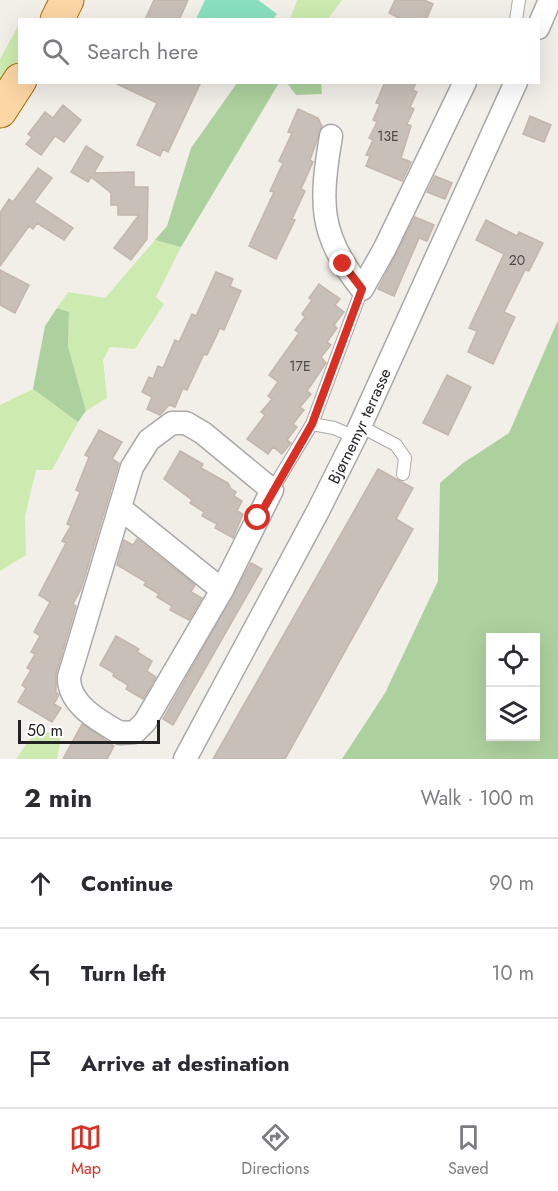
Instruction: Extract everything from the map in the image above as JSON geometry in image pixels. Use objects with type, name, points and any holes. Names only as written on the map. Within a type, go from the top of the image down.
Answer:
[{"type":"main road","points":[[58,18],[67,0]]},
{"type":"main road","points":[[0,111],[18,83]]},
{"type":"street","points":[[540,24],[550,0]]},
{"type":"street","points":[[331,136],[323,184],[323,213],[343,264],[362,289],[385,248],[464,84]]},
{"type":"street","name":"Bjørnemyr terrasse","points":[[184,759],[318,512],[515,84]]},
{"type":"street","points":[[179,422],[186,423],[203,433],[272,490],[222,590],[145,722],[135,732],[120,733],[82,706],[71,694],[69,677],[120,508],[132,467],[143,447],[164,426],[179,422]]},
{"type":"street","points":[[120,508],[222,590]]},
{"type":"lane","points":[[516,18],[519,0]]},
{"type":"lane","points":[[272,490],[312,424],[362,289]]},
{"type":"lane","points":[[312,424],[357,431],[396,445],[405,458],[403,474]]},
{"type":"green space","points":[[205,0],[258,0],[277,14],[274,18],[196,18]]},
{"type":"green space","points":[[297,0],[342,0],[329,18],[290,18]]},
{"type":"green space","points":[[18,26],[18,84],[34,84],[0,129],[0,59]]},
{"type":"green space","points":[[236,84],[278,84],[181,247],[155,240],[167,226],[191,148]]},
{"type":"green space","points":[[288,84],[321,84],[322,94],[296,95]]},
{"type":"green space","points":[[155,240],[181,247],[156,297],[164,304],[135,349],[110,347],[103,360],[107,398],[86,411],[68,346],[69,312],[57,308],[68,292],[105,298]]},
{"type":"green space","points":[[57,308],[69,312],[68,346],[86,411],[78,422],[33,389],[45,326]]},
{"type":"green space","points":[[558,320],[558,759],[342,759],[385,693],[438,581],[440,483],[463,463],[509,433]]},
{"type":"green space","points":[[33,389],[78,422],[52,470],[36,470],[25,516],[26,555],[0,571],[0,405]]},
{"type":"green space","points":[[37,729],[61,736],[57,759],[16,759]]},
{"type":"building","points":[[154,0],[188,0],[180,18],[146,18]]},
{"type":"building","points":[[395,0],[424,0],[433,4],[427,18],[399,18],[389,13]]},
{"type":"building","points":[[117,84],[200,84],[168,152],[163,149],[160,156],[137,145],[157,103]]},
{"type":"building","points":[[384,84],[415,84],[413,90],[417,92],[410,107],[414,109],[407,124],[411,126],[401,158],[411,162],[402,181],[366,166],[370,156],[366,155],[373,140],[369,138],[377,122],[373,120],[380,104],[376,103]]},
{"type":"building","points":[[63,105],[81,120],[64,142],[55,136],[41,155],[26,144],[32,137],[28,134],[45,112],[53,118]]},
{"type":"building","points":[[298,109],[318,118],[322,126],[310,160],[313,162],[301,189],[305,191],[292,219],[295,220],[276,259],[249,246],[274,192],[270,191],[283,163],[279,161],[292,133],[288,132]]},
{"type":"building","points":[[530,116],[551,125],[544,142],[523,134]]},
{"type":"building","points":[[86,146],[103,157],[94,173],[134,172],[134,187],[148,187],[147,239],[131,260],[114,248],[139,215],[118,215],[118,205],[111,205],[111,193],[91,177],[88,182],[71,172]]},
{"type":"building","points":[[38,168],[52,178],[34,202],[73,228],[64,240],[37,223],[33,229],[29,226],[0,266],[0,213],[9,199],[13,202]]},
{"type":"building","points":[[435,176],[452,183],[445,199],[427,192]]},
{"type":"building","points":[[415,217],[434,225],[427,241],[419,238],[394,296],[378,289]]},
{"type":"building","points":[[486,220],[517,236],[519,232],[543,243],[529,271],[525,270],[504,312],[515,317],[493,364],[468,352],[477,331],[469,328],[504,254],[476,240]]},
{"type":"building","points":[[0,270],[29,285],[15,313],[0,305]]},
{"type":"building","points":[[216,272],[233,279],[230,286],[241,291],[224,330],[220,328],[207,355],[204,354],[187,390],[183,388],[175,407],[169,405],[160,415],[147,409],[152,397],[142,392],[149,377],[153,379],[158,366],[163,368],[175,340],[179,342],[192,314],[196,316]]},
{"type":"building","points":[[319,284],[340,299],[335,305],[344,312],[334,325],[337,328],[327,342],[331,345],[321,357],[326,363],[307,391],[311,394],[300,407],[304,410],[293,424],[297,427],[287,440],[291,443],[282,454],[273,447],[268,454],[247,439],[265,415],[261,412],[272,399],[268,396],[278,382],[269,375],[299,333],[295,330],[305,317],[302,314]]},
{"type":"building","points":[[447,375],[471,387],[448,435],[423,423]]},
{"type":"building","points":[[99,430],[122,442],[112,459],[119,463],[81,589],[73,604],[76,606],[56,674],[56,692],[59,695],[54,704],[61,708],[52,722],[18,702],[26,688],[22,685],[31,670],[27,668],[35,654],[31,652],[40,636],[34,632],[50,602],[39,595],[66,543],[62,541],[71,526],[67,524],[80,492],[76,490],[89,457],[85,455]]},
{"type":"building","points":[[180,451],[203,464],[201,468],[228,483],[236,492],[234,496],[242,501],[237,511],[243,514],[233,538],[215,528],[217,524],[202,516],[204,512],[190,503],[192,500],[164,479]]},
{"type":"building","points":[[378,469],[413,488],[396,519],[413,529],[285,759],[213,759]]},
{"type":"building","points":[[137,539],[195,585],[191,592],[202,598],[189,620],[170,610],[172,606],[157,597],[159,594],[144,585],[146,582],[117,565],[124,540],[133,545]]},
{"type":"building","points":[[251,563],[262,569],[173,725],[163,719]]},
{"type":"building","points":[[116,636],[139,649],[137,652],[152,661],[147,671],[156,677],[143,699],[126,689],[128,685],[100,665]]},
{"type":"building","points":[[82,724],[114,746],[107,759],[63,759]]},
{"type":"route","points":[[258,518],[272,490],[312,424],[362,289],[343,264]]}]
